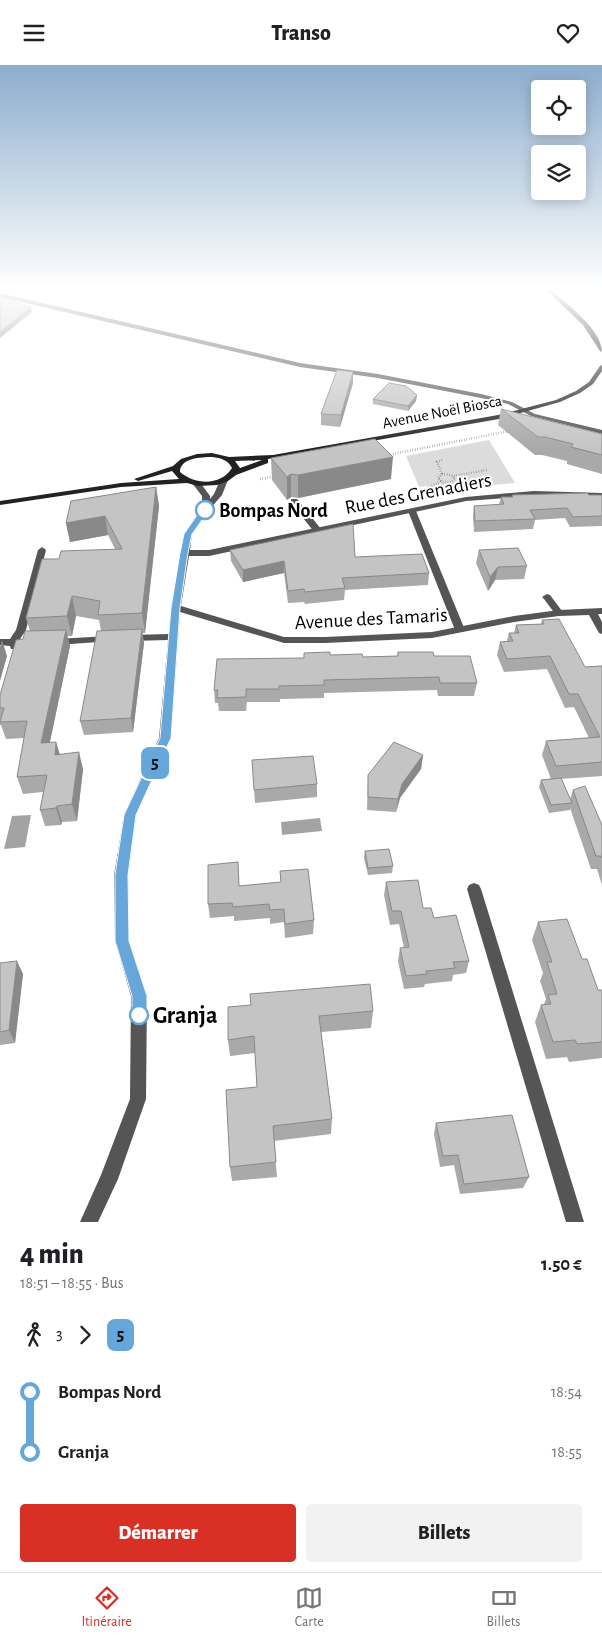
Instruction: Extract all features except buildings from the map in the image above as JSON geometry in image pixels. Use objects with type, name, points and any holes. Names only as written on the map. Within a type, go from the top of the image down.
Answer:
[{"type":"main road","name":"Avenue Noël Biosca","points":[[273,457],[499,417],[558,401],[578,393],[591,383],[602,369]]},
{"type":"main road","points":[[187,481],[176,473],[176,468],[179,463],[193,457],[212,455],[229,459],[273,457]]},
{"type":"main road","points":[[0,503],[121,485],[187,481],[196,483],[224,480],[234,473],[273,457]]},
{"type":"main road","points":[[229,459],[235,465],[234,473]]},
{"type":"main road","points":[[121,485],[176,468]]},
{"type":"main road","points":[[0,509],[30,500]]},
{"type":"street","points":[[201,342],[300,365],[378,375],[481,396],[510,403],[533,415],[602,432]]},
{"type":"street","points":[[89,1222],[109,1179],[138,1099],[139,996],[122,941],[121,875],[130,815],[165,738],[176,608],[188,534],[206,508],[218,495],[224,480]]},
{"type":"street","points":[[196,483],[206,496],[206,508]]},
{"type":"street","name":"Rue des Grenadiers","points":[[184,553],[209,553],[499,495],[534,492],[602,495]]},
{"type":"street","points":[[294,501],[318,531]]},
{"type":"street","points":[[412,511],[460,630]]},
{"type":"street","points":[[13,661],[15,652],[14,641],[21,630],[42,550]]},
{"type":"street","points":[[547,597],[559,613]]},
{"type":"street","name":"Avenue des Tamaris","points":[[176,608],[284,640],[432,635],[514,619],[559,613],[597,611]]},
{"type":"street","points":[[597,611],[602,631]]},
{"type":"street","points":[[0,642],[173,637]]},
{"type":"street","points":[[474,889],[575,1222]]},
{"type":"path","points":[[381,456],[517,430]]},
{"type":"path","points":[[442,460],[438,462],[442,474]]},
{"type":"path","points":[[442,474],[454,477],[487,470]]},
{"type":"path","points":[[441,481],[438,477],[442,474]]},
{"type":"path","points":[[259,479],[278,476]]},
{"type":"path","points":[[424,509],[418,493],[441,481],[451,482],[455,479],[454,477]]},
{"type":"shaded area","points":[[489,440],[515,483],[478,486],[432,495],[427,486],[419,487],[406,456]]},
{"type":"shaded area","points":[[31,815],[25,847],[4,849],[12,816]]},
{"type":"shaded area","points":[[320,818],[322,831],[282,835],[281,822]]},
{"type":"bus line","name":"5","points":[[139,1015],[139,996],[122,941],[121,875],[130,815],[159,756],[165,738],[176,608],[184,553],[188,534],[205,510]]},
{"type":"place","name":"Bompas Nord","points":[[205,510]]},
{"type":"place","name":"Granja","points":[[139,1015]]}]
